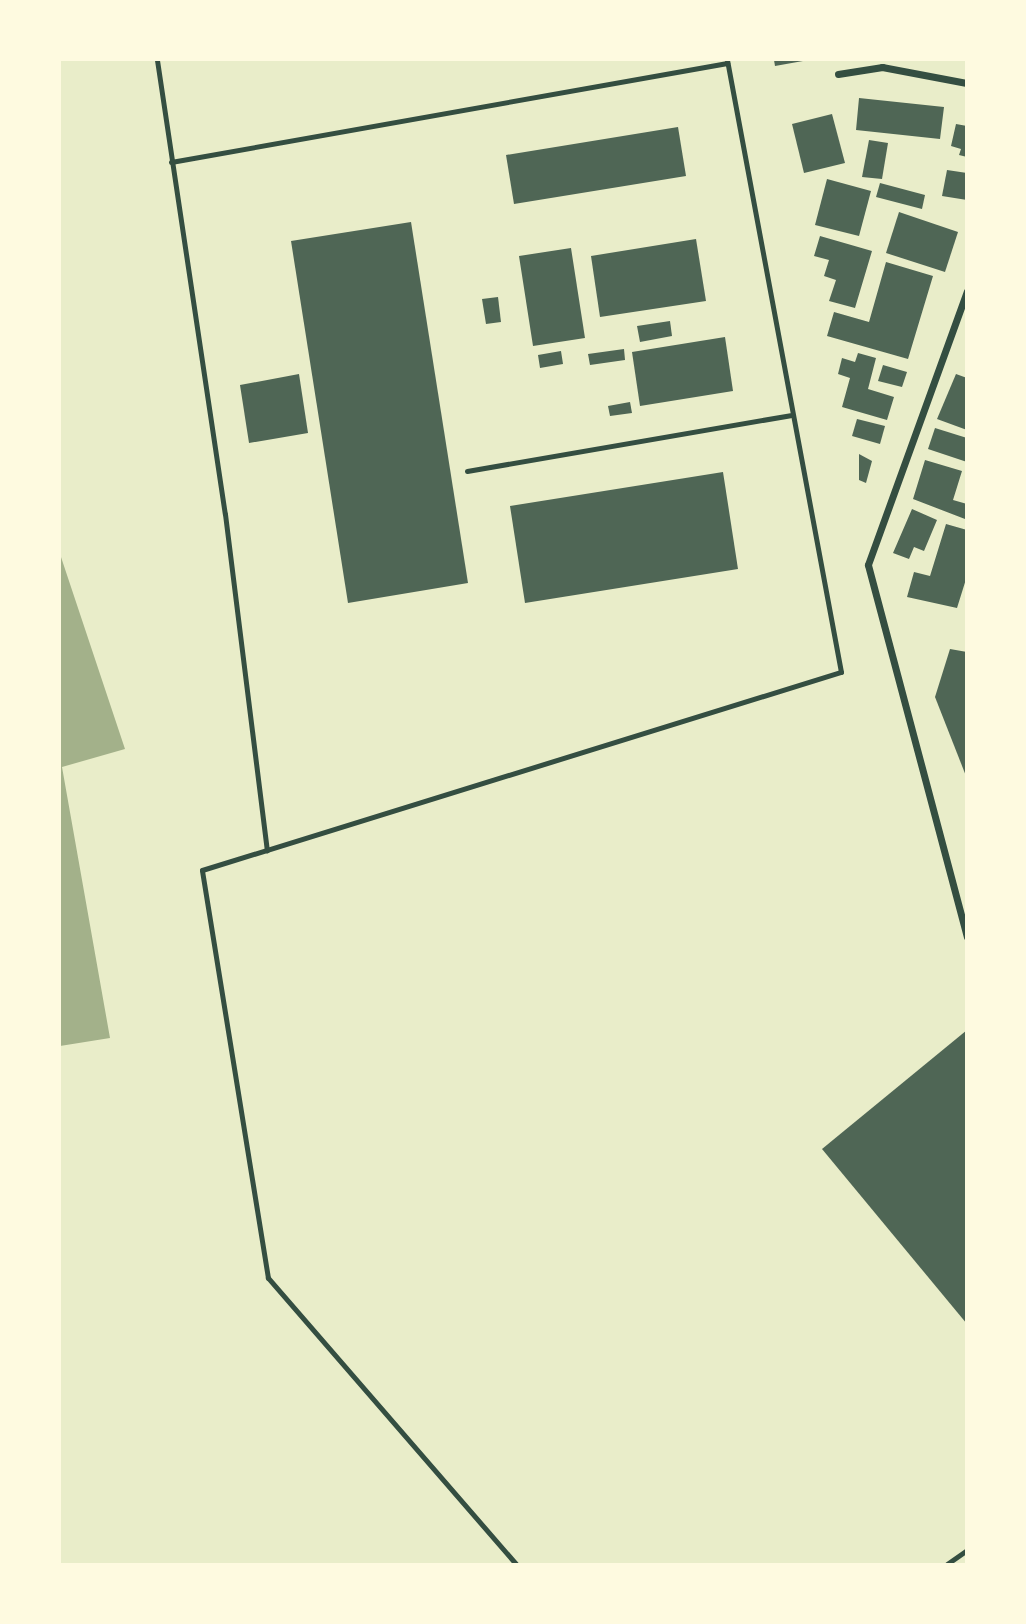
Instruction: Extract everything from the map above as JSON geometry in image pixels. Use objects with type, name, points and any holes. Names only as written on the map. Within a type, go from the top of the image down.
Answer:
[{"type":"street","points":[[838,74],[882,67],[967,83]]},
{"type":"street","points":[[967,292],[868,565],[967,937]]},
{"type":"lane","points":[[157,60],[225,514],[267,850]]},
{"type":"lane","points":[[171,162],[727,61],[790,415],[841,672],[202,870],[268,1278],[516,1564]]},
{"type":"lane","points":[[467,471],[790,415]]},
{"type":"lane","points":[[947,1564],[967,1550]]},
{"type":"shaded area","points":[[60,554],[125,749],[62,767],[110,1038],[60,1046]]},
{"type":"building","points":[[774,60],[803,60],[803,61],[775,66]]},
{"type":"building","points":[[859,98],[944,107],[940,139],[856,130]]},
{"type":"building","points":[[832,114],[845,163],[804,173],[792,124]]},
{"type":"building","points":[[956,124],[967,126],[967,157],[959,155],[961,149],[951,146]]},
{"type":"building","points":[[678,127],[686,176],[514,204],[506,155]]},
{"type":"building","points":[[869,140],[888,143],[882,179],[862,177]]},
{"type":"building","points":[[947,170],[967,173],[967,200],[942,196]]},
{"type":"building","points":[[827,179],[871,191],[859,236],[815,225]]},
{"type":"building","points":[[880,183],[925,195],[922,209],[876,197]]},
{"type":"building","points":[[899,212],[958,232],[945,272],[886,253]]},
{"type":"building","points":[[411,222],[468,583],[348,603],[291,241]]},
{"type":"building","points":[[820,236],[872,251],[855,308],[829,301],[836,280],[824,276],[829,260],[814,256]]},
{"type":"building","points":[[696,239],[706,301],[600,317],[591,256]]},
{"type":"building","points":[[571,248],[585,338],[533,346],[519,256]]},
{"type":"building","points":[[886,262],[933,276],[908,359],[827,336],[834,312],[869,322]]},
{"type":"building","points":[[498,297],[501,322],[486,324],[482,299]]},
{"type":"building","points":[[670,321],[672,336],[640,342],[637,326]]},
{"type":"building","points":[[725,337],[733,391],[640,406],[632,352]]},
{"type":"building","points":[[624,349],[625,360],[590,365],[588,354]]},
{"type":"building","points":[[561,351],[563,364],[540,368],[538,355]]},
{"type":"building","points":[[858,353],[876,358],[868,389],[894,397],[887,420],[842,407],[850,378],[838,374],[842,358],[855,362]]},
{"type":"building","points":[[883,365],[907,372],[902,387],[878,381]]},
{"type":"building","points":[[299,374],[308,433],[249,443],[240,385]]},
{"type":"building","points":[[956,374],[967,378],[967,430],[937,419]]},
{"type":"building","points":[[630,402],[632,413],[610,416],[608,406]]},
{"type":"building","points":[[857,419],[885,426],[880,444],[852,436]]},
{"type":"building","points":[[935,428],[967,438],[967,462],[928,449]]},
{"type":"building","points":[[859,454],[872,461],[866,483],[859,480]]},
{"type":"building","points":[[925,460],[962,471],[953,500],[967,504],[965,519],[913,499]]},
{"type":"building","points":[[723,472],[738,569],[525,603],[510,506]]},
{"type":"building","points":[[912,509],[937,520],[924,551],[914,547],[909,559],[893,553]]},
{"type":"building","points":[[946,524],[967,530],[967,576],[957,608],[907,597],[914,572],[930,576]]},
{"type":"building","points":[[950,649],[967,652],[966,776],[935,697]]},
{"type":"building","points":[[967,1030],[967,1324],[822,1149]]}]
